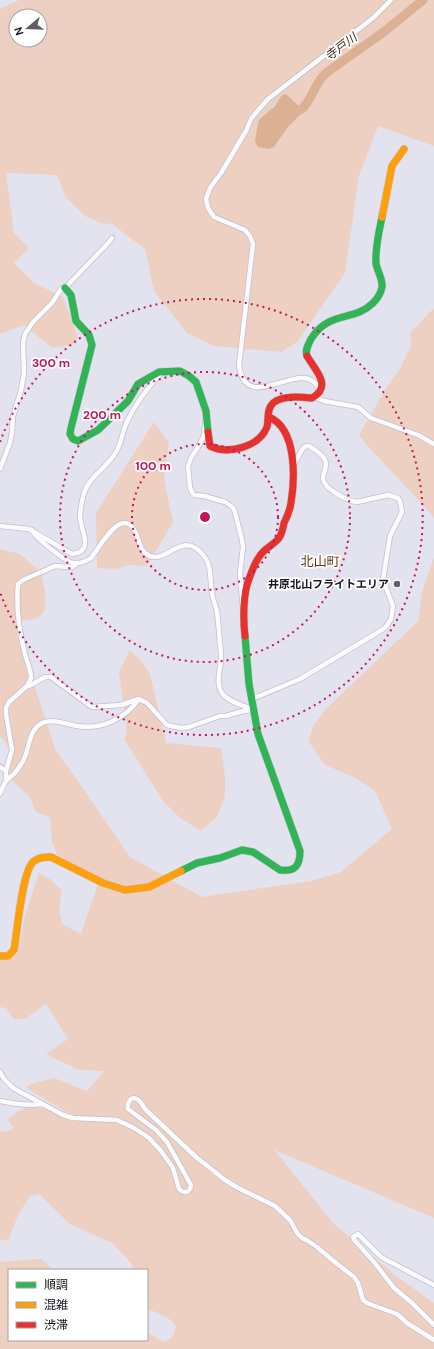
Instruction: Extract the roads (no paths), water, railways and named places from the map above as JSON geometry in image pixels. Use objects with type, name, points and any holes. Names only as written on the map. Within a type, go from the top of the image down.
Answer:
[{"type":"street","points":[[319,390],[312,381],[304,378],[298,378],[261,388],[249,385],[242,377],[239,365],[253,244],[250,236],[245,230],[214,217],[208,208],[206,199],[210,188],[221,173],[246,131],[251,119],[268,99],[373,18],[391,0]]},
{"type":"street","points":[[315,397],[319,393],[323,383],[322,379],[307,357],[306,349],[313,336],[319,328],[338,318],[351,316],[364,311],[378,297],[383,284],[376,262],[380,225],[392,167],[404,149]]},
{"type":"street","points":[[0,469],[10,443],[12,416],[21,391],[24,373],[23,343],[25,334],[40,313],[52,303],[61,289],[65,288],[110,242],[112,238]]},
{"type":"street","points":[[65,288],[71,295],[76,321],[89,336],[92,345],[71,428],[70,434],[73,439],[78,441],[98,430],[128,401],[138,384],[159,372],[180,371],[196,382],[208,419],[210,446],[218,450],[230,450],[258,440],[265,431],[269,417],[269,408],[274,402],[278,400],[315,397],[324,401],[358,407],[371,418],[418,435],[434,444]]},
{"type":"street","points":[[0,526],[32,530],[68,553],[75,554],[82,550],[86,542],[80,518],[85,491],[93,478],[113,456],[120,445],[125,426],[134,410],[150,386],[162,372]]},
{"type":"street","points":[[0,956],[8,956],[12,954],[14,950],[25,879],[28,869],[34,861],[43,857],[51,857],[103,883],[125,890],[148,887],[197,864],[242,850],[253,852],[280,870],[290,870],[298,864],[300,851],[258,734],[249,684],[244,628],[246,588],[257,560],[281,533],[291,504],[293,466],[291,450],[281,425],[276,420],[269,417]]},
{"type":"street","points":[[208,419],[205,420],[204,436],[188,466],[190,488],[194,495],[204,496],[225,502],[234,509],[243,547],[240,589],[243,609],[245,611]]},
{"type":"street","points":[[252,699],[300,679],[363,642],[389,624],[392,613],[392,600],[383,580],[390,536],[402,512],[398,498],[388,495],[357,502],[352,501],[332,490],[326,486],[323,479],[326,463],[325,459],[309,446],[302,449],[293,466]]},
{"type":"street","points":[[32,530],[34,535],[60,556],[71,562],[77,563],[82,563],[91,558],[112,530],[122,523],[127,523],[133,528],[142,550],[150,556],[160,557],[181,545],[187,544],[197,549],[205,557],[209,565],[212,597],[217,612],[221,657],[219,687],[226,697],[253,710]]},
{"type":"street","points":[[0,794],[6,780],[6,771],[12,750],[6,708],[9,702],[27,686],[32,678],[24,654],[18,623],[16,599],[18,584],[23,580],[55,566],[69,568],[73,567],[77,563]]},
{"type":"street","points":[[27,686],[45,677],[51,677],[92,707],[121,705],[138,699],[147,703],[167,725],[176,727],[189,727],[220,716],[233,714],[243,710],[253,710]]},
{"type":"street","points":[[6,780],[13,775],[20,766],[33,731],[38,726],[50,721],[88,726],[110,722],[129,711],[138,699]]},
{"type":"street","points":[[0,767],[6,771]]},
{"type":"street","points":[[0,1072],[4,1079],[13,1088],[63,1115],[73,1118],[117,1120],[134,1128],[149,1138],[161,1151],[173,1168],[179,1189],[183,1192],[187,1192],[190,1189],[190,1185],[167,1142],[156,1130],[128,1109],[127,1104],[129,1101],[132,1099],[140,1101],[146,1110],[196,1158],[238,1188],[275,1206],[290,1220],[297,1233],[302,1238],[317,1247],[354,1277],[358,1283],[363,1300],[371,1305],[397,1314],[407,1323],[434,1340]]},
{"type":"street","points":[[0,1101],[15,1104],[43,1104]]},
{"type":"street","points":[[434,1285],[381,1257],[358,1234],[353,1236],[355,1241],[374,1262],[394,1288],[412,1303],[434,1325]]},
{"type":"waterway","name":"寺戸川","points":[[292,114],[303,108],[319,81],[326,73],[385,31],[423,0]]},
{"type":"place","name":"井原北山フライトエリア","points":[[397,584]]},
{"type":"district","name":"北山町","points":[[320,561]]}]
